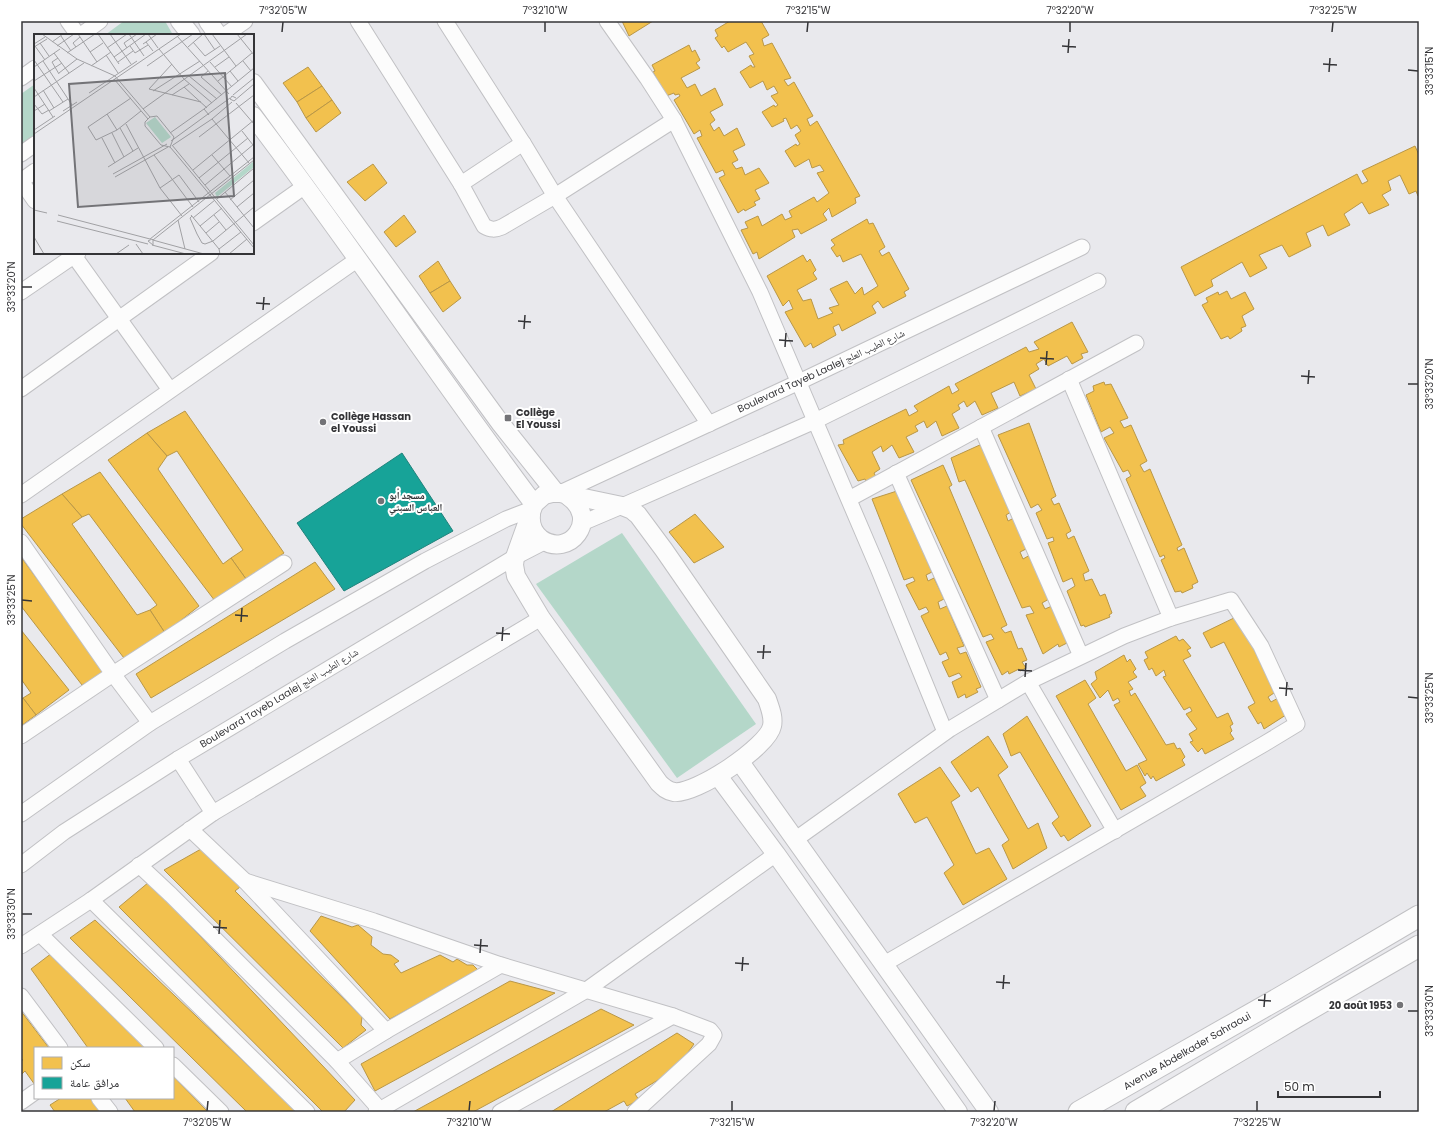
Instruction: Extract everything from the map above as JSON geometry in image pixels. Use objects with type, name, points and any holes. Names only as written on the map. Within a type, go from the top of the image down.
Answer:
[{"type":"main road","name":"Avenue Abdelkader Sahraoui","points":[[1079,1112],[1283,996],[1419,916]]},
{"type":"main road","points":[[1136,1112],[1419,946]]},
{"type":"street","points":[[68,21],[78,34]]},
{"type":"street","points":[[80,34],[100,21]]},
{"type":"street","points":[[188,31],[208,21],[217,34]]},
{"type":"street","points":[[226,34],[245,21]]},
{"type":"street","points":[[358,21],[461,184],[484,226],[489,229],[495,230],[502,227],[555,196],[674,120]]},
{"type":"street","points":[[445,21],[555,196],[709,424]]},
{"type":"street","points":[[607,21],[674,120],[760,292],[878,568],[945,732]]},
{"type":"street","points":[[21,78],[34,69]]},
{"type":"street","points":[[254,84],[501,424],[561,494],[575,500],[582,515],[582,523],[575,537],[568,542],[560,544],[544,542],[538,537],[530,522],[532,509],[482,434],[305,186],[254,121]]},
{"type":"street","points":[[461,184],[523,143]]},
{"type":"street","points":[[21,154],[34,145]]},
{"type":"street","points":[[34,172],[21,181],[34,200]]},
{"type":"street","points":[[254,222],[305,186]]},
{"type":"street","name":"Boulevard Tayeb Laalej شارع الطيب العلج","points":[[561,494],[1082,247]]},
{"type":"street","points":[[21,292],[75,254],[118,319],[170,390]]},
{"type":"street","points":[[21,389],[210,254]]},
{"type":"street","points":[[21,495],[358,259]]},
{"type":"street","points":[[582,523],[815,421],[1098,281]]},
{"type":"street","points":[[848,499],[1136,343]]},
{"type":"street","points":[[1069,379],[1172,618]]},
{"type":"street","points":[[980,427],[1081,656]]},
{"type":"street","points":[[896,473],[998,700]]},
{"type":"street","points":[[561,494],[622,506],[632,510],[638,515],[660,544],[767,699],[772,714],[772,726],[769,734],[740,762],[718,776],[685,791],[674,792],[665,789],[659,783],[541,618],[516,576],[514,565],[515,557],[532,509],[544,496],[561,494]]},
{"type":"street","points":[[21,814],[150,723],[285,641],[425,561],[506,519],[532,509]]},
{"type":"street","points":[[21,542],[113,674],[150,723]]},
{"type":"street","name":"Boulevard Tayeb Laalej شارع الطيب العلج","points":[[21,865],[64,832],[178,759],[515,557],[544,542]]},
{"type":"street","points":[[21,736],[113,674],[284,563]]},
{"type":"street","points":[[796,839],[945,732],[1028,682],[1124,636],[1172,618],[1231,600],[1261,646],[1297,724],[884,964]]},
{"type":"street","points":[[21,946],[91,900],[213,813],[541,618]]},
{"type":"street","points":[[1028,682],[1115,831]]},
{"type":"street","points":[[178,759],[213,813]]},
{"type":"street","points":[[740,762],[989,1112]]},
{"type":"street","points":[[718,776],[776,854],[958,1112]]},
{"type":"street","points":[[190,829],[245,881],[386,1031]]},
{"type":"street","points":[[139,865],[337,1061],[380,1111],[585,991],[776,854]]},
{"type":"street","points":[[245,881],[374,921],[501,965],[672,1016],[710,1030],[714,1035],[708,1044],[635,1112]]},
{"type":"street","points":[[91,900],[306,1112]]},
{"type":"street","points":[[40,934],[155,1047]]},
{"type":"street","points":[[337,1061],[501,965]]},
{"type":"street","points":[[21,996],[59,1047]]},
{"type":"street","points":[[500,1112],[525,1106],[672,1016]]},
{"type":"street","points":[[174,1066],[220,1112]]},
{"type":"street","points":[[23,1104],[34,1093]]},
{"type":"street","points":[[100,1099],[110,1112]]},
{"type":"green space","points":[[124,21],[165,21],[172,34],[106,34]]},
{"type":"green space","points":[[34,85],[34,136],[21,145],[21,94]]},
{"type":"green space","points":[[622,533],[756,724],[677,778],[536,584]]},
{"type":"building: سكن","points":[[622,21],[653,21],[629,36]]},
{"type":"building: سكن","points":[[730,21],[761,21],[769,35],[762,39],[764,46],[772,43],[791,78],[784,80],[788,86],[794,82],[813,116],[807,119],[810,126],[817,121],[860,196],[855,198],[856,203],[832,217],[829,208],[823,214],[827,220],[801,234],[798,229],[792,230],[795,237],[759,259],[757,252],[753,254],[741,230],[748,228],[745,222],[758,216],[762,226],[782,214],[785,220],[792,217],[789,211],[814,197],[817,202],[829,193],[817,173],[824,171],[820,165],[812,168],[809,159],[795,167],[785,151],[796,144],[797,146],[800,144],[795,135],[801,131],[797,125],[791,129],[786,118],[783,119],[784,121],[772,127],[762,112],[774,105],[775,107],[778,105],[771,96],[778,93],[774,86],[767,90],[763,81],[750,88],[740,72],[751,65],[752,67],[755,67],[749,56],[754,54],[746,42],[728,52],[724,46],[722,48],[715,38],[718,36],[715,30]]},
{"type":"building: سكن","points":[[689,45],[692,52],[695,50],[700,60],[696,63],[700,68],[681,78],[687,88],[695,84],[701,96],[715,88],[723,105],[710,112],[715,120],[710,124],[714,131],[719,127],[724,136],[737,128],[745,145],[733,151],[738,160],[732,163],[736,169],[742,167],[745,175],[759,168],[769,183],[755,190],[760,199],[754,202],[756,205],[745,211],[744,209],[738,213],[719,178],[725,175],[723,170],[716,173],[697,138],[702,136],[700,130],[694,134],[674,100],[680,96],[679,94],[675,95],[674,93],[666,96],[653,72],[655,71],[652,65]]},
{"type":"building: سكن","points":[[308,67],[322,86],[297,102],[283,83]]},
{"type":"building: سكن","points":[[322,86],[332,100],[306,118],[297,102]]},
{"type":"building: سكن","points":[[332,100],[341,113],[316,132],[306,118]]},
{"type":"building: سكن","points":[[1415,146],[1419,155],[1418,196],[1416,191],[1409,194],[1400,175],[1388,181],[1391,190],[1382,195],[1389,205],[1369,214],[1362,202],[1344,214],[1350,225],[1328,236],[1323,225],[1306,233],[1311,246],[1289,257],[1282,245],[1259,255],[1267,268],[1250,277],[1242,262],[1211,280],[1213,286],[1195,296],[1181,267],[1357,174],[1362,184],[1368,181],[1362,171]]},
{"type":"building: سكن","points":[[373,164],[387,183],[365,201],[347,182]]},
{"type":"building: سكن","points":[[404,215],[416,232],[396,247],[384,232]]},
{"type":"building: سكن","points":[[867,219],[869,224],[873,223],[885,247],[879,251],[882,256],[889,252],[909,289],[904,292],[906,296],[883,308],[878,301],[872,306],[876,313],[842,331],[839,324],[833,327],[836,335],[813,348],[811,343],[805,347],[785,312],[793,309],[789,300],[783,306],[767,276],[803,255],[807,262],[810,259],[816,270],[813,273],[817,279],[797,290],[803,301],[811,299],[818,319],[833,313],[829,308],[839,305],[830,289],[847,281],[855,294],[862,287],[864,295],[878,286],[861,254],[843,262],[840,255],[837,257],[831,248],[835,245],[831,240]]},
{"type":"building: سكن","points":[[438,261],[450,281],[430,293],[419,276]]},
{"type":"building: سكن","points":[[450,281],[461,298],[443,312],[430,293]]},
{"type":"building: سكن","points":[[1227,291],[1231,299],[1245,292],[1254,309],[1242,316],[1246,326],[1241,328],[1242,331],[1230,339],[1228,336],[1221,339],[1202,305],[1208,302],[1206,298],[1218,292],[1219,295]]},
{"type":"building: سكن","points":[[1072,322],[1088,352],[1081,354],[1083,358],[1072,364],[1067,356],[1048,366],[1044,359],[1036,364],[1039,369],[1029,375],[1036,389],[1020,396],[1014,382],[991,393],[998,408],[982,415],[975,401],[967,407],[964,401],[958,405],[960,409],[952,414],[959,428],[942,436],[936,421],[927,428],[924,421],[915,426],[918,431],[906,437],[914,452],[899,458],[892,445],[883,452],[881,446],[872,452],[880,469],[874,473],[876,477],[866,481],[865,479],[858,481],[838,445],[844,444],[843,440],[906,409],[909,416],[918,411],[914,406],[949,386],[952,394],[959,390],[955,384],[1026,347],[1029,352],[1039,349],[1034,342]]},
{"type":"building: سكن","points":[[1104,382],[1105,385],[1111,384],[1128,418],[1120,421],[1124,428],[1131,425],[1147,461],[1140,465],[1144,472],[1150,469],[1182,545],[1177,548],[1178,551],[1184,548],[1198,582],[1192,585],[1193,588],[1182,593],[1181,591],[1175,592],[1161,560],[1165,558],[1164,555],[1160,557],[1126,479],[1131,476],[1128,470],[1123,472],[1104,438],[1114,433],[1110,427],[1101,432],[1086,395],[1094,391],[1093,386]]},
{"type":"building: سكن","points":[[185,411],[284,553],[246,579],[231,558],[243,550],[177,451],[167,456],[147,433]]},
{"type":"building: سكن","points":[[1029,423],[1056,496],[1051,499],[1054,505],[1059,503],[1071,531],[1066,534],[1068,539],[1074,536],[1089,571],[1083,574],[1085,581],[1092,579],[1100,596],[1105,594],[1112,613],[1109,615],[1110,617],[1085,627],[1084,625],[1081,626],[1067,591],[1075,586],[1072,578],[1063,582],[1048,543],[1054,541],[1053,537],[1047,539],[1036,513],[1042,510],[1038,504],[1031,508],[998,435]]},
{"type":"building: سكن","points":[[147,433],[167,456],[158,469],[223,564],[231,558],[246,579],[215,601],[108,460]]},
{"type":"building: سكن","points":[[982,444],[1011,512],[1006,515],[1008,521],[1014,518],[1028,548],[1020,552],[1023,559],[1030,555],[1049,599],[1042,603],[1045,609],[1052,606],[1067,643],[1059,647],[1058,644],[1043,654],[1026,615],[1034,613],[1030,606],[1022,608],[965,480],[959,482],[951,458]]},
{"type":"building: سكن","points":[[943,465],[952,485],[949,487],[1007,625],[1001,628],[1005,633],[1011,631],[1018,649],[1022,648],[1027,660],[1022,662],[1026,668],[1020,671],[1019,669],[1009,674],[1008,671],[1002,675],[986,642],[994,639],[991,634],[983,637],[911,480]]},
{"type":"building: سكن","points":[[100,472],[199,606],[165,633],[150,610],[157,605],[89,514],[82,517],[62,494]]},
{"type":"building: سكن","points":[[897,491],[932,572],[926,575],[928,581],[934,578],[944,599],[938,602],[940,609],[947,606],[964,646],[957,648],[960,654],[966,652],[981,687],[976,689],[978,692],[966,698],[965,694],[958,698],[952,682],[962,677],[959,673],[949,677],[942,662],[949,659],[946,652],[940,655],[921,616],[929,612],[926,607],[919,610],[906,585],[915,581],[913,577],[904,580],[872,499]]},
{"type":"building: سكن","points":[[62,494],[82,517],[72,524],[137,615],[150,610],[165,633],[127,662],[21,524],[21,519]]},
{"type":"building: سكن","points":[[695,514],[724,547],[694,563],[669,532]]},
{"type":"building: سكن","points":[[21,557],[106,673],[82,685],[21,606]]},
{"type":"building: سكن","points":[[315,562],[335,589],[151,698],[136,674]]},
{"type":"building: سكن","points":[[1236,617],[1277,691],[1268,697],[1271,702],[1280,697],[1289,713],[1264,729],[1261,722],[1258,724],[1248,707],[1255,703],[1224,642],[1211,648],[1203,633]]},
{"type":"building: سكن","points":[[21,630],[69,690],[36,715],[23,698],[31,693],[21,679]]},
{"type":"building: سكن","points":[[1176,636],[1179,641],[1183,639],[1191,648],[1187,650],[1191,656],[1183,660],[1217,718],[1228,713],[1233,724],[1230,726],[1232,731],[1230,733],[1234,739],[1205,754],[1202,748],[1198,752],[1190,742],[1193,741],[1189,734],[1197,729],[1186,714],[1192,711],[1190,707],[1184,710],[1163,677],[1166,676],[1164,670],[1156,676],[1152,668],[1149,670],[1144,660],[1148,658],[1145,652]]},
{"type":"building: سكن","points":[[1124,655],[1127,662],[1130,659],[1136,669],[1133,672],[1137,677],[1128,682],[1133,689],[1129,691],[1131,696],[1135,693],[1166,745],[1174,743],[1177,749],[1180,748],[1185,757],[1182,760],[1185,765],[1156,781],[1153,776],[1151,779],[1147,773],[1145,776],[1138,764],[1147,760],[1114,705],[1120,702],[1118,698],[1113,701],[1108,690],[1100,698],[1091,684],[1097,679],[1095,672]]},
{"type":"building: سكن","points":[[1085,680],[1096,698],[1088,704],[1126,771],[1137,765],[1146,783],[1140,787],[1146,796],[1121,810],[1056,696]]},
{"type":"building: سكن","points":[[23,698],[36,715],[21,726],[21,699]]},
{"type":"building: سكن","points":[[1027,716],[1091,826],[1068,841],[1064,835],[1061,837],[1052,823],[1059,817],[1020,752],[1011,756],[1003,734]]},
{"type":"building: سكن","points":[[988,736],[1008,767],[998,775],[1028,829],[1038,823],[1047,848],[1013,869],[1002,845],[1009,840],[978,787],[971,792],[951,762]]},
{"type":"building: سكن","points":[[940,767],[960,796],[951,802],[976,854],[989,848],[1007,879],[963,905],[944,873],[954,865],[927,817],[915,823],[898,794]]},
{"type":"building: سكن","points":[[201,849],[240,887],[235,891],[362,1017],[361,1025],[366,1030],[343,1048],[164,870]]},
{"type":"building: سكن","points":[[149,882],[355,1100],[344,1112],[323,1112],[119,907]]},
{"type":"building: سكن","points":[[321,916],[352,927],[358,925],[372,937],[371,945],[383,954],[391,955],[399,961],[394,964],[401,973],[440,955],[453,962],[457,959],[467,965],[473,965],[479,971],[390,1019],[310,931]]},
{"type":"building: سكن","points":[[95,920],[297,1112],[247,1112],[70,938]]},
{"type":"building: سكن","points":[[52,953],[144,1047],[87,1047],[31,969]]},
{"type":"building: سكن","points":[[510,981],[555,993],[375,1091],[361,1064]]},
{"type":"building: سكن","points":[[601,1009],[634,1025],[473,1112],[413,1112]]},
{"type":"building: سكن","points":[[21,1011],[48,1047],[34,1047],[34,1084],[25,1071],[21,1075],[21,1061],[23,1060],[21,1058]]},
{"type":"building: سكن","points":[[677,1033],[694,1044],[676,1069],[635,1094],[639,1100],[627,1106],[624,1101],[604,1112],[551,1112]]},
{"type":"building: سكن","points":[[174,1077],[208,1112],[135,1112],[126,1099],[174,1099]]},
{"type":"building: سكن","points":[[59,1099],[91,1099],[102,1112],[55,1112],[50,1105]]},
{"type":"building: مرافق عامة","name":"مسجد أبو العباس السبتي","points":[[402,453],[453,531],[344,591],[297,523]]},
{"type":"place","name":"Collège El Youssi","points":[[508,418]]},
{"type":"place","name":"Collège Hassan el Youssi","points":[[323,422]]},
{"type":"place","name":"مسجد أبو العباس السبتي","points":[[381,501]]},
{"type":"place","name":"20 août 1953","points":[[1400,1005]]}]
